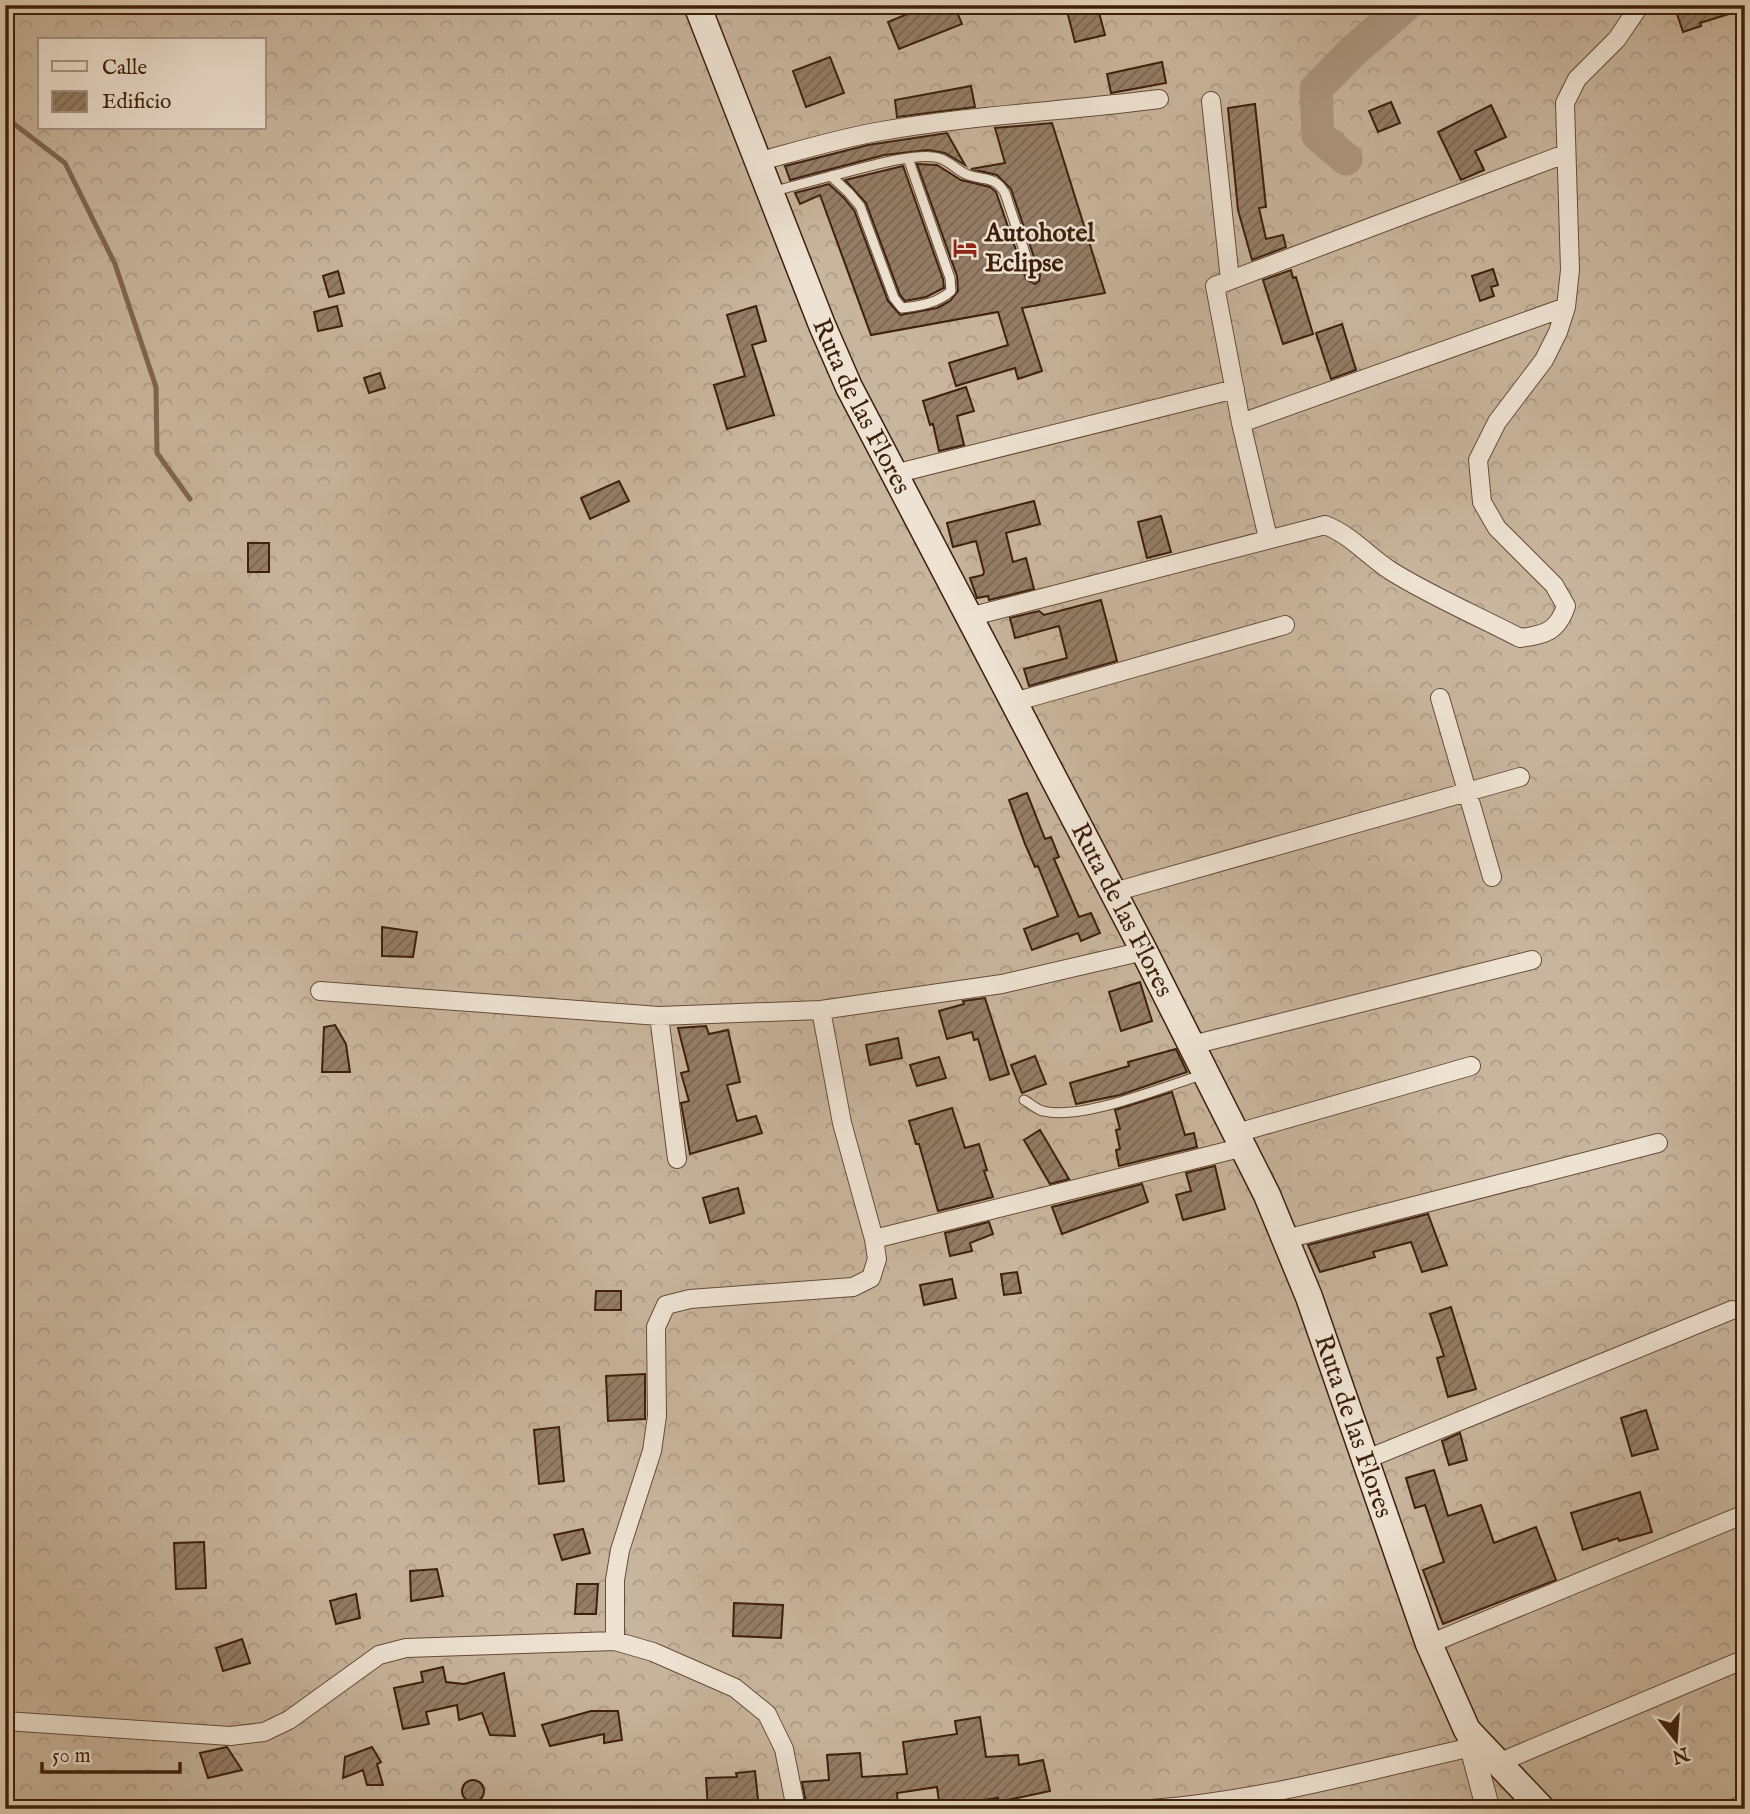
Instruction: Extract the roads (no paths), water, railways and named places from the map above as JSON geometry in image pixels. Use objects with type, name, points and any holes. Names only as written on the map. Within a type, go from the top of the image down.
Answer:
[{"type":"main road","name":"Ruta de las Flores","points":[[697,5],[769,193],[849,387],[1114,892],[1240,1140],[1286,1239],[1367,1459],[1429,1644],[1470,1738],[1498,1762],[1542,1809]]},
{"type":"street","points":[[969,617],[1325,525],[1342,531],[1392,572],[1520,638],[1541,636],[1561,622],[1566,606],[1554,585],[1497,528],[1482,502],[1478,460],[1497,422],[1544,360],[1558,332],[1566,307],[1570,270],[1565,103],[1577,79],[1617,39],[1640,5]]},
{"type":"street","points":[[757,162],[881,131],[962,119],[1045,113],[1159,99]]},
{"type":"street","points":[[1211,101],[1230,280]]},
{"type":"street","points":[[1268,538],[1241,423],[1215,286],[1565,154]]},
{"type":"street","points":[[1241,423],[1566,307]]},
{"type":"street","points":[[894,474],[1235,389]]},
{"type":"street","points":[[1014,702],[1285,625]]},
{"type":"street","points":[[1440,698],[1492,877]]},
{"type":"street","points":[[1114,892],[1520,777]]},
{"type":"street","points":[[320,990],[659,1016],[821,1010],[1002,984],[1144,951]]},
{"type":"street","points":[[1192,1045],[1532,960]]},
{"type":"street","points":[[615,1641],[615,1580],[620,1550],[652,1451],[657,1416],[656,1326],[666,1306],[690,1299],[853,1287],[871,1278],[877,1259],[874,1239],[842,1123],[821,1010]]},
{"type":"street","points":[[659,1016],[677,1158]]},
{"type":"street","points":[[874,1239],[1240,1140],[1471,1066]]},
{"type":"street","points":[[1286,1239],[1658,1143]]},
{"type":"street","points":[[1367,1459],[1732,1310]]},
{"type":"street","points":[[1429,1644],[1745,1514]]},
{"type":"street","points":[[5,1721],[230,1735],[264,1732],[289,1720],[379,1655],[406,1648],[615,1641],[653,1652],[735,1688],[767,1713],[784,1749],[796,1809]]},
{"type":"street","points":[[1498,1762],[1745,1659]]},
{"type":"street","points":[[1151,1809],[1257,1795],[1470,1738],[1488,1809]]},
{"type":"street","points":[[1732,1809],[1745,1804]]},
{"type":"lane","points":[[769,193],[908,158],[929,156],[943,159],[960,172],[989,178],[1000,184],[1033,277]]},
{"type":"lane","points":[[831,176],[860,206],[894,298],[902,308],[915,306],[942,299],[951,291],[950,278],[908,158]]},
{"type":"lane","points":[[1024,1100],[1041,1111],[1069,1112],[1109,1104],[1207,1074]]},
{"type":"waterway","points":[[1346,159],[1318,135],[1316,89],[1351,53],[1406,5]]},
{"type":"waterway","points":[[5,117],[65,163],[115,264],[156,387],[157,453],[190,499]]},
{"type":"place","name":"Autohotel Eclipse","points":[[965,248]]}]
